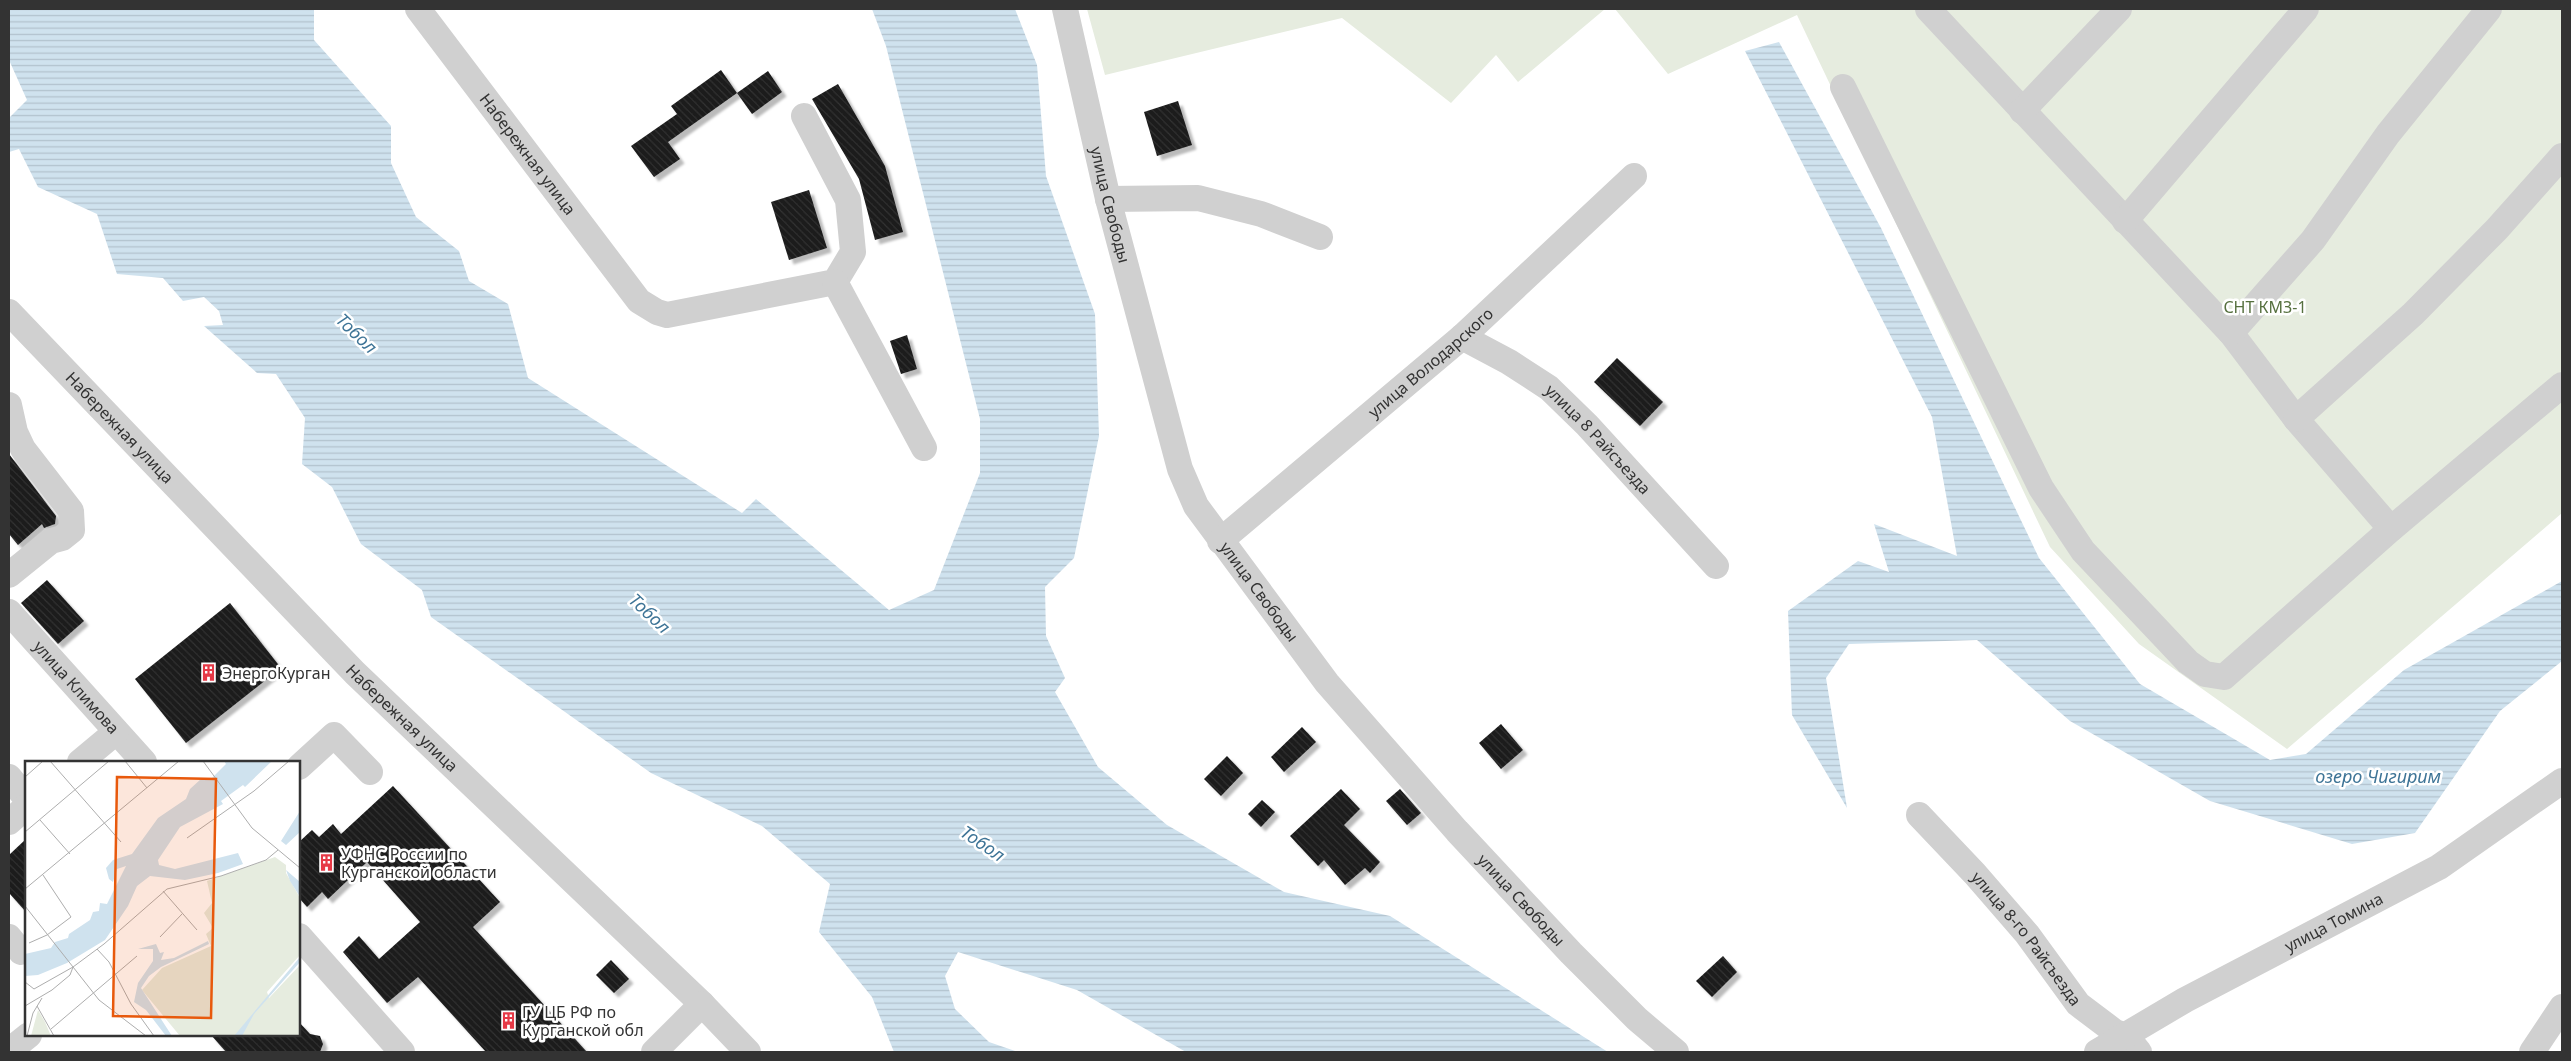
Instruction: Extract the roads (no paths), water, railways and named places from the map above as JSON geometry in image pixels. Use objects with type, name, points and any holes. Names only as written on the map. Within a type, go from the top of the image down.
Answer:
[{"type":"street","name":"Набережная улица","points":[[418,9],[639,300],[657,312],[667,315],[680,314],[835,282]]},
{"type":"street","name":"улица Свободы","points":[[1065,9],[1108,199],[1180,469],[1196,506],[1327,684],[1457,831],[1571,953],[1637,1019],[1676,1052]]},
{"type":"street","points":[[1929,9],[2231,334],[2296,419],[2391,530]]},
{"type":"street","points":[[2022,111],[2119,9]]},
{"type":"street","points":[[2125,221],[2306,9]]},
{"type":"street","points":[[2231,334],[2313,240],[2388,134],[2489,9]]},
{"type":"street","points":[[1843,87],[2041,488],[2083,551],[2188,662],[2206,674],[2224,677],[2391,530],[2562,385]]},
{"type":"street","points":[[804,116],[848,200],[853,252],[835,282],[924,448]]},
{"type":"street","points":[[2296,419],[2413,314],[2497,229],[2562,156]]},
{"type":"street","name":"улица Володарского","points":[[1220,541],[1462,337],[1634,176]]},
{"type":"street","points":[[1108,199],[1198,198],[1261,214],[1320,237]]},
{"type":"street","name":"Набережная улица","points":[[9,312],[355,673],[702,1004],[748,1052]]},
{"type":"street","name":"улица 8 Райсъезда","points":[[1462,337],[1509,362],[1549,388],[1587,425],[1716,566]]},
{"type":"street","points":[[9,405],[15,432],[22,448],[71,512],[73,522],[72,530],[62,538],[50,541],[9,574]]},
{"type":"street","name":"улица Климова","points":[[9,612],[143,761]]},
{"type":"street","points":[[81,761],[116,732]]},
{"type":"street","points":[[300,766],[334,734],[370,772]]},
{"type":"street","points":[[9,777],[25,797]]},
{"type":"street","name":"улица Томина","points":[[2097,1052],[2133,1044],[2185,1000],[2439,867],[2562,781]]},
{"type":"street","points":[[9,822],[25,809]]},
{"type":"street","name":"улица 8-го Райсъезда","points":[[1919,815],[1975,874],[2027,934],[2078,1004],[2133,1044]]},
{"type":"street","points":[[300,937],[402,1052]]},
{"type":"street","points":[[654,1052],[702,1004]]},
{"type":"street","points":[[2532,1052],[2562,1007]]},
{"type":"street","points":[[9,1051],[28,1036]]},
{"type":"water","name":"Тобол","points":[[9,9],[314,9],[314,40],[391,126],[391,163],[416,217],[459,251],[469,281],[508,304],[528,378],[742,513],[756,499],[889,610],[934,590],[980,473],[980,419],[886,46],[872,9],[1015,9],[1037,65],[1046,176],[1095,314],[1099,436],[1074,558],[1045,587],[1046,636],[1065,678],[1055,692],[1098,767],[1167,825],[1284,892],[1390,916],[1608,1052],[1186,1052],[1077,990],[958,952],[945,976],[955,1009],[989,1042],[1018,1052],[894,1052],[872,997],[819,932],[830,884],[762,826],[651,773],[431,617],[422,590],[361,544],[332,487],[302,464],[305,418],[276,374],[257,373],[204,326],[223,325],[219,311],[204,297],[183,301],[163,278],[117,274],[97,214],[38,187],[19,149],[9,152],[9,118],[27,100],[9,60]]},
{"type":"water","name":"озеро Чигирим","points":[[1779,42],[1881,228],[2039,558],[2140,684],[2270,760],[2306,754],[2404,670],[2562,581],[2562,661],[2500,711],[2415,833],[2352,844],[2210,801],[2070,721],[1977,640],[1849,644],[1826,678],[1847,808],[1792,715],[1788,611],[1858,561],[1889,572],[1874,524],[1957,556],[1932,417],[1745,51]]},
{"type":"place","name":"ЭнергоКурган","points":[[208,673]]},
{"type":"place","name":"УФНС России по Курганской области","points":[[327,863]]},
{"type":"place","name":"ГУ ЦБ РФ по Курганской обл","points":[[508,1021]]},
{"type":"park label","name":"СНТ КМЗ-1","points":[[2265,307]]}]
